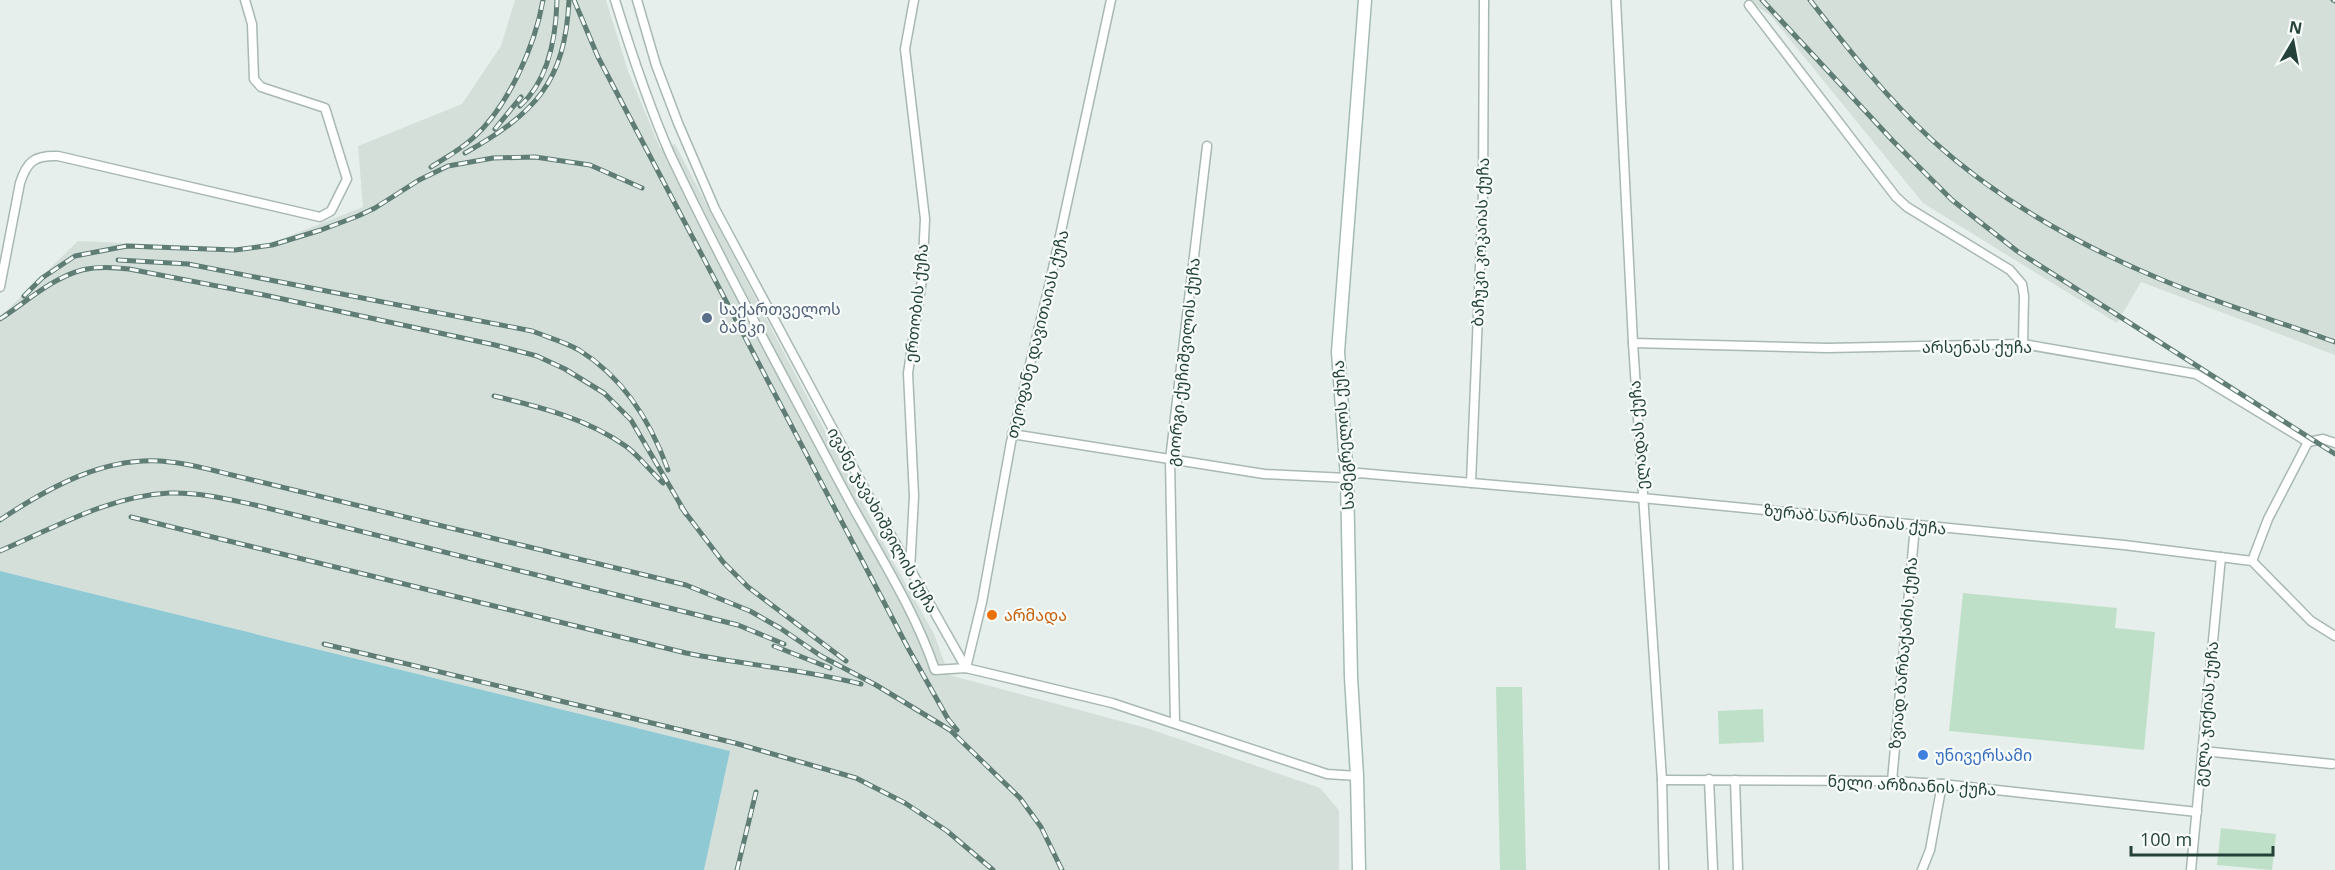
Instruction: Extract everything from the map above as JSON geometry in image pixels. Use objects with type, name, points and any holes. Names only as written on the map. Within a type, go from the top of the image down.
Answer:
[{"type":"main road","name":"სამეგრელოს ქუჩა","points":[[1359,870],[1357,776],[1351,677],[1347,478],[1338,352],[1365,0]]},
{"type":"street","points":[[0,287],[20,183],[25,169],[32,161],[43,156],[58,156],[320,217],[331,211],[347,179],[325,108],[261,87],[254,79],[252,24],[245,0]]},
{"type":"street","points":[[615,0],[636,68],[670,152],[737,287],[848,499],[923,633],[936,670],[966,668],[1112,703],[1327,774],[1357,776]]},
{"type":"street","name":"ივანე ჯავახიშვილის ქუჩა","points":[[637,0],[656,65],[715,208],[910,571],[966,668]]},
{"type":"street","name":"ერთობის ქუჩა","points":[[910,571],[914,496],[908,373],[922,280],[925,219],[905,49],[914,0]]},
{"type":"street","name":"თეოფანე დავითაიას ქუჩა","points":[[966,668],[982,602],[1012,434],[1050,282],[1111,0]]},
{"type":"street","name":"ბაჩუკი კოკაიას ქუჩა","points":[[1471,483],[1483,194],[1484,0]]},
{"type":"street","name":"ელადას ქუჩა","points":[[1616,0],[1642,498],[1662,780],[1664,870]]},
{"type":"street","points":[[1749,5],[1896,197],[1907,207],[2010,270],[2022,284],[2024,344]]},
{"type":"street","name":"გიორგი ქუჩიშვილის ქუჩა","points":[[1175,723],[1170,460],[1207,146]]},
{"type":"street","name":"არსენას ქუჩა","points":[[1633,343],[1827,348],[2024,344],[2196,374],[2308,442],[2323,439],[2335,443]]},
{"type":"street","name":"ზურაბ სარსანიას ქუჩა","points":[[1012,434],[1264,474],[1347,478],[1359,472],[2124,545],[2253,561]]},
{"type":"street","points":[[2308,442],[2268,519],[2253,561],[2311,621],[2335,636]]},
{"type":"street","name":"ზვიად ბარბაქაძის ქუჩა","points":[[1892,781],[1915,526]]},
{"type":"street","name":"გელა ჯიქიას ქუჩა","points":[[2191,870],[2222,557]]},
{"type":"street","points":[[2203,751],[2332,764]]},
{"type":"street","points":[[1709,779],[1713,870]]},
{"type":"street","name":"ნელი არზიანის ქუჩა","points":[[1662,780],[1892,781],[1942,784],[2197,812]]},
{"type":"street","points":[[1735,780],[1738,870]]},
{"type":"street","points":[[1922,870],[1930,850],[1942,784]]},
{"type":"shaded area","points":[[515,0],[606,0],[628,71],[660,148],[675,144],[893,561],[934,634],[949,675],[1150,729],[1320,788],[1339,810],[1339,870],[704,870],[730,751],[0,571],[0,317],[78,241],[256,249],[363,207],[358,146],[462,104],[501,46]]},
{"type":"shaded area","points":[[1747,0],[2335,0],[2335,355],[2141,282],[2117,323],[1923,203],[1770,15]]},
{"type":"green space","points":[[1963,593],[2117,608],[2115,628],[2155,632],[2144,750],[1949,731]]},
{"type":"green space","points":[[1496,687],[1522,687],[1526,870],[1500,870]]},
{"type":"green space","points":[[1763,709],[1764,742],[1719,744],[1718,711]]},
{"type":"green space","points":[[2221,828],[2276,834],[2272,870],[2217,865]]},
{"type":"water","points":[[0,571],[730,751],[704,870],[0,870]]},
{"type":"railway","points":[[431,167],[468,142],[498,110],[527,56],[543,0]]},
{"type":"railway","points":[[520,106],[538,84],[549,57],[555,29],[557,0]]},
{"type":"railway","points":[[465,153],[510,124],[542,93],[561,53],[569,0]]},
{"type":"railway","points":[[574,0],[598,57],[908,648],[948,719],[957,730]]},
{"type":"railway","points":[[1762,0],[1893,141],[1952,200],[2017,251],[2335,454]]},
{"type":"railway","points":[[1810,0],[1868,72],[1915,124],[1957,162],[2012,201],[2070,236],[2130,266],[2225,304],[2335,342]]},
{"type":"railway","points":[[495,129],[521,97]]},
{"type":"railway","points":[[24,296],[42,278],[75,256],[127,246],[235,250],[272,245],[358,216],[419,180],[448,166],[493,158],[535,157],[590,165],[642,188]]},
{"type":"railway","points":[[118,260],[188,264],[532,331],[562,342],[595,361],[622,388],[644,418],[668,470]]},
{"type":"railway","points":[[0,319],[60,279],[82,270],[106,267],[129,269],[269,296],[537,356],[565,369],[604,393],[631,420],[686,514]]},
{"type":"railway","points":[[494,396],[580,421],[612,437],[636,455],[663,483]]},
{"type":"railway","points":[[0,520],[59,485],[102,468],[124,463],[170,462],[209,469],[686,585],[750,611],[821,656],[876,685],[950,730],[1020,798],[1041,827],[1062,870]]},
{"type":"railway","points":[[0,551],[82,514],[125,500],[169,493],[202,495],[255,505],[738,625],[784,644]]},
{"type":"railway","points":[[681,507],[723,562],[748,587],[846,661]]},
{"type":"railway","points":[[131,517],[686,653],[861,684]]},
{"type":"railway","points":[[324,644],[735,743],[856,778],[905,803],[947,831],[993,870]]},
{"type":"railway","points":[[774,646],[830,668]]},
{"type":"railway","points":[[737,870],[756,792]]},
{"type":"place","name":"საქართველოს ბანკი","points":[[707,318]]},
{"type":"place","name":"არმადა","points":[[992,615]]},
{"type":"place","name":"უნივერსამი","points":[[1923,755]]}]
